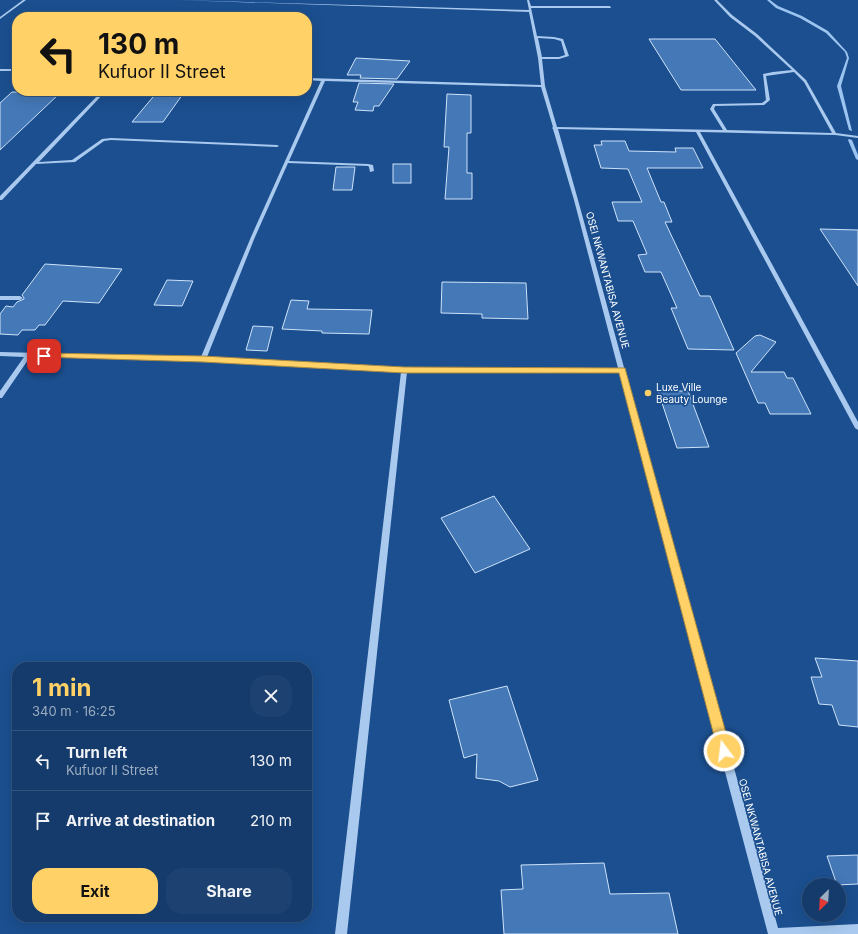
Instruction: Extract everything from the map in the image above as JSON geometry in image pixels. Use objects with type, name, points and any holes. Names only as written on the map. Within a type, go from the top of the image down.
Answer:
[{"type":"street","points":[[0,18],[25,0]]},
{"type":"street","points":[[179,0],[340,4],[610,6]]},
{"type":"street","points":[[340,4],[342,0]]},
{"type":"street","points":[[714,0],[731,16],[756,34],[795,71],[804,81],[835,134]]},
{"type":"street","name":"OSEI NKWANTABISA AVENUE","points":[[530,6],[540,58],[543,86],[554,128],[576,200],[774,934]]},
{"type":"street","points":[[536,37],[562,40],[567,56],[558,58],[540,58]]},
{"type":"street","points":[[0,70],[12,70]]},
{"type":"street","points":[[726,132],[712,107],[763,104],[768,100],[764,75],[773,72],[795,71]]},
{"type":"street","points":[[312,80],[543,86]]},
{"type":"street","points":[[203,359],[253,237],[288,162],[323,80]]},
{"type":"street","points":[[0,200],[99,96]]},
{"type":"street","points":[[554,128],[835,134],[858,137]]},
{"type":"street","points":[[697,130],[858,428]]},
{"type":"street","points":[[35,163],[73,161],[103,140],[111,139],[277,146]]},
{"type":"street","points":[[288,162],[368,164],[371,166],[372,171]]},
{"type":"street","points":[[0,298],[20,298]]},
{"type":"street","points":[[0,354],[203,359],[404,370],[622,370]]},
{"type":"street","points":[[0,396],[28,355]]},
{"type":"street","points":[[341,934],[404,370]]},
{"type":"street","points":[[774,934],[858,930]]},
{"type":"building","points":[[649,39],[715,39],[756,90],[681,90]]},
{"type":"building","points":[[356,58],[410,61],[397,79],[360,78],[361,75],[347,75]]},
{"type":"building","points":[[359,83],[394,84],[379,106],[374,106],[373,111],[355,110],[358,102],[353,102]]},
{"type":"building","points":[[12,92],[12,96],[57,96],[0,150],[0,103]]},
{"type":"building","points":[[447,94],[471,95],[471,133],[467,133],[467,173],[472,173],[472,199],[445,199],[449,147],[444,147]]},
{"type":"building","points":[[154,96],[181,96],[163,122],[132,122]]},
{"type":"building","points":[[601,141],[625,141],[629,151],[676,152],[675,148],[693,148],[703,168],[647,168],[661,202],[664,202],[672,222],[665,222],[700,296],[710,296],[734,350],[688,349],[671,308],[677,308],[661,272],[645,272],[638,255],[647,254],[633,221],[618,221],[612,202],[642,202],[628,169],[601,168],[594,145],[602,145]]},
{"type":"building","points":[[393,164],[411,164],[411,183],[393,183]]},
{"type":"building","points":[[336,167],[355,167],[352,190],[333,190]]},
{"type":"building","points":[[820,229],[858,230],[858,286]]},
{"type":"building","points":[[45,264],[122,269],[99,303],[63,301],[45,325],[39,325],[35,330],[22,330],[18,335],[0,334],[0,314],[6,306],[13,307],[17,302],[24,299],[22,295]]},
{"type":"building","points":[[167,280],[193,281],[182,306],[154,305]]},
{"type":"building","points":[[442,282],[526,283],[528,319],[482,318],[482,314],[441,313]]},
{"type":"building","points":[[291,300],[309,301],[307,309],[372,310],[369,334],[322,333],[322,331],[282,329]]},
{"type":"building","points":[[253,326],[273,327],[267,351],[246,350]]},
{"type":"building","points":[[760,335],[776,342],[751,372],[784,372],[787,378],[793,378],[811,414],[770,414],[765,403],[758,403],[736,353],[755,336]]},
{"type":"building","points":[[658,391],[688,391],[709,447],[677,448]]},
{"type":"building","points":[[494,496],[530,549],[475,573],[441,518]]},
{"type":"building","points":[[815,658],[858,661],[858,727],[839,725],[832,705],[819,704],[811,677],[822,677]]},
{"type":"building","points":[[507,686],[538,780],[510,787],[499,781],[476,778],[477,754],[464,758],[449,700]]},
{"type":"building","points":[[858,855],[858,884],[846,885],[846,878],[835,878],[827,856]]},
{"type":"building","points":[[604,863],[610,894],[669,893],[678,934],[504,934],[501,890],[523,889],[521,865]]},
{"type":"waterway","points":[[768,0],[777,7],[801,17],[827,32],[846,52],[848,58],[839,86],[851,130]]},
{"type":"waterway","points":[[850,140],[858,159]]},
{"type":"place","name":"Luxe Ville Beauty Lounge","points":[[648,393]]},
{"type":"route","points":[[44,356],[203,359],[404,370],[622,370],[724,751]]}]
